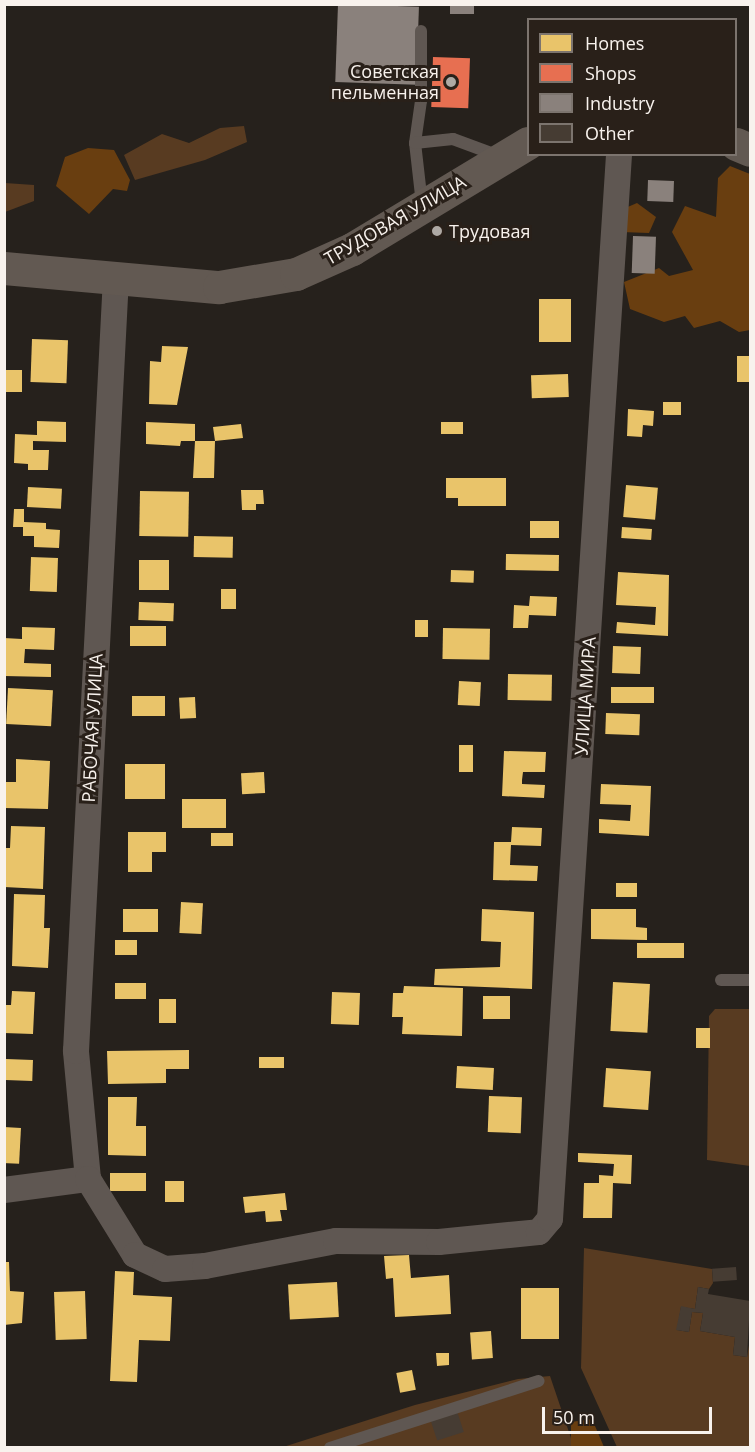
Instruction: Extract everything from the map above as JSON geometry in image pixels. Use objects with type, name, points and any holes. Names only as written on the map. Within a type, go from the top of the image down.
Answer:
[{"type":"main road","name":"ТРУДОВАЯ УЛИЦА","points":[[4,268],[219,287],[296,274],[351,249],[514,150]]},
{"type":"street","name":"УЛИЦА МИРА","points":[[88,1179],[135,1255],[165,1269],[205,1266],[336,1241],[439,1242],[539,1232],[550,1219],[619,156]]},
{"type":"street","name":"РАБОЧАЯ УЛИЦА","points":[[88,1179],[76,1051],[116,277]]},
{"type":"street","points":[[4,1190],[88,1179]]},
{"type":"lane","points":[[421,31],[421,101],[416,143],[423,207]]},
{"type":"lane","points":[[416,143],[453,139],[514,150]]},
{"type":"lane","points":[[721,980],[750,980]]},
{"type":"lane","points":[[330,1448],[539,1381]]},
{"type":"shaded area","points":[[244,126],[247,142],[205,160],[135,180],[124,155],[162,134],[189,143],[220,128]]},
{"type":"shaded area","points":[[88,148],[114,150],[130,180],[127,191],[113,189],[89,214],[56,186],[65,157]]},
{"type":"shaded area","points":[[730,166],[750,174],[750,330],[739,332],[720,321],[694,328],[685,316],[664,322],[630,309],[624,282],[659,268],[669,276],[693,270],[672,232],[685,206],[716,217],[718,178]]},
{"type":"shaded area","points":[[5,183],[34,185],[34,201],[5,212]]},
{"type":"shaded area","points":[[637,203],[656,217],[649,233],[621,232],[623,209]]},
{"type":"shaded area","points":[[715,1009],[750,1009],[750,1166],[707,1160],[709,1016]]},
{"type":"shaded area","points":[[584,1248],[712,1269],[713,1283],[709,1289],[698,1287],[695,1309],[681,1307],[677,1330],[689,1332],[692,1312],[703,1313],[700,1331],[735,1337],[733,1355],[747,1357],[750,1339],[750,1447],[617,1447],[581,1368]]},
{"type":"shaded area","points":[[550,1376],[574,1447],[280,1448],[415,1405],[518,1379]]},
{"type":"shaded area","points":[[592,1419],[604,1447],[571,1447],[571,1422]]},
{"type":"building: Homes","points":[[539,299],[571,299],[571,342],[539,342]]},
{"type":"building: Homes","points":[[32,339],[68,340],[66,383],[30,382]]},
{"type":"building: Homes","points":[[162,346],[188,347],[177,405],[149,404],[150,361],[161,362]]},
{"type":"building: Homes","points":[[737,356],[750,356],[750,382],[737,382]]},
{"type":"building: Homes","points":[[4,370],[22,370],[22,392],[4,392]]},
{"type":"building: Homes","points":[[568,374],[569,397],[532,398],[531,375]]},
{"type":"building: Homes","points":[[663,402],[681,402],[681,415],[663,415]]},
{"type":"building: Homes","points":[[628,409],[654,411],[653,426],[643,425],[642,437],[627,436]]},
{"type":"building: Homes","points":[[37,421],[66,422],[66,442],[33,441],[33,450],[49,450],[48,470],[28,470],[28,464],[14,463],[15,434],[37,435]]},
{"type":"building: Homes","points":[[146,422],[195,424],[195,441],[181,441],[180,446],[146,444]]},
{"type":"building: Homes","points":[[441,422],[463,422],[463,434],[441,434]]},
{"type":"building: Homes","points":[[241,424],[243,438],[215,441],[213,427]]},
{"type":"building: Homes","points":[[195,441],[215,441],[214,478],[193,478]]},
{"type":"building: Homes","points":[[446,478],[506,478],[506,506],[458,506],[458,498],[446,498]]},
{"type":"building: Homes","points":[[626,485],[658,488],[655,520],[623,517]]},
{"type":"building: Homes","points":[[28,487],[62,489],[61,509],[27,507]]},
{"type":"building: Homes","points":[[241,490],[263,490],[264,504],[256,504],[256,510],[242,510]]},
{"type":"building: Homes","points":[[140,491],[189,492],[188,537],[139,536]]},
{"type":"building: Homes","points":[[14,509],[24,509],[24,522],[46,523],[46,529],[60,530],[59,548],[34,547],[34,536],[23,536],[23,527],[13,527]]},
{"type":"building: Homes","points":[[530,521],[559,521],[559,538],[530,538]]},
{"type":"building: Homes","points":[[622,527],[652,529],[651,540],[621,538]]},
{"type":"building: Homes","points":[[194,536],[233,537],[233,558],[194,557]]},
{"type":"building: Homes","points":[[506,554],[559,555],[559,571],[506,570]]},
{"type":"building: Homes","points":[[31,557],[58,558],[57,592],[30,591]]},
{"type":"building: Homes","points":[[139,560],[169,560],[169,590],[139,590]]},
{"type":"building: Homes","points":[[451,570],[474,571],[474,583],[451,582]]},
{"type":"building: Homes","points":[[618,572],[669,575],[668,636],[616,633],[617,622],[655,625],[656,607],[616,605]]},
{"type":"building: Homes","points":[[221,589],[236,589],[236,609],[221,609]]},
{"type":"building: Homes","points":[[530,596],[557,597],[556,616],[529,615],[528,628],[513,628],[514,605],[529,606]]},
{"type":"building: Homes","points":[[139,602],[174,603],[173,621],[138,620]]},
{"type":"building: Homes","points":[[415,620],[428,620],[428,637],[415,637]]},
{"type":"building: Homes","points":[[130,626],[166,626],[166,646],[130,646]]},
{"type":"building: Homes","points":[[22,627],[55,628],[54,650],[25,649],[24,663],[51,664],[51,677],[4,676],[4,638],[22,639]]},
{"type":"building: Homes","points":[[443,628],[490,629],[489,660],[442,659]]},
{"type":"building: Homes","points":[[613,646],[641,647],[640,674],[612,673]]},
{"type":"building: Homes","points":[[508,674],[552,675],[552,701],[508,700]]},
{"type":"building: Homes","points":[[459,681],[481,682],[480,706],[458,705]]},
{"type":"building: Homes","points":[[611,687],[654,687],[654,703],[611,703]]},
{"type":"building: Homes","points":[[8,688],[53,690],[51,726],[6,724]]},
{"type":"building: Homes","points":[[132,696],[165,696],[165,716],[132,716]]},
{"type":"building: Homes","points":[[195,697],[196,718],[180,719],[179,698]]},
{"type":"building: Homes","points":[[606,713],[640,714],[639,735],[605,734]]},
{"type":"building: Homes","points":[[459,745],[473,745],[473,772],[459,772]]},
{"type":"building: Homes","points":[[504,751],[546,752],[545,772],[523,772],[522,780],[522,784],[545,785],[544,798],[502,796]]},
{"type":"building: Homes","points":[[16,759],[50,761],[48,809],[4,808],[5,782],[16,782]]},
{"type":"building: Homes","points":[[125,764],[165,764],[165,799],[125,799]]},
{"type":"building: Homes","points":[[264,772],[265,793],[242,794],[241,773]]},
{"type":"building: Homes","points":[[601,784],[651,786],[649,836],[599,833],[599,819],[630,821],[631,805],[600,804]]},
{"type":"building: Homes","points":[[182,799],[226,799],[226,828],[182,828]]},
{"type":"building: Homes","points":[[11,826],[45,827],[43,889],[4,887],[4,848],[10,848]]},
{"type":"building: Homes","points":[[512,827],[542,828],[541,846],[511,845],[510,865],[538,866],[537,881],[493,880],[494,842],[511,842]]},
{"type":"building: Homes","points":[[128,832],[166,832],[166,852],[152,852],[152,872],[128,872]]},
{"type":"building: Homes","points":[[211,833],[233,833],[233,846],[211,846]]},
{"type":"building: Homes","points":[[616,883],[637,883],[637,897],[616,897]]},
{"type":"building: Homes","points":[[14,894],[45,895],[44,928],[50,928],[48,968],[12,966]]},
{"type":"building: Homes","points":[[181,902],[203,903],[201,934],[179,933]]},
{"type":"building: Homes","points":[[123,909],[158,909],[158,932],[123,932]]},
{"type":"building: Homes","points":[[482,909],[534,912],[532,989],[434,985],[435,969],[500,967],[501,942],[481,941]]},
{"type":"building: Homes","points":[[591,909],[636,909],[636,927],[647,928],[647,940],[591,939]]},
{"type":"building: Homes","points":[[115,940],[137,940],[137,955],[115,955]]},
{"type":"building: Homes","points":[[637,943],[684,943],[684,958],[637,958]]},
{"type":"building: Homes","points":[[613,982],[650,984],[647,1033],[610,1031]]},
{"type":"building: Homes","points":[[115,983],[146,983],[146,999],[115,999]]},
{"type":"building: Homes","points":[[404,986],[463,988],[462,1036],[402,1034],[403,1017],[392,1017],[393,993],[403,993]]},
{"type":"building: Homes","points":[[12,991],[35,992],[33,1034],[4,1033],[4,1005],[11,1005]]},
{"type":"building: Homes","points":[[332,992],[360,993],[359,1025],[331,1024]]},
{"type":"building: Homes","points":[[483,996],[510,996],[510,1019],[483,1019]]},
{"type":"building: Homes","points":[[159,999],[176,999],[176,1023],[159,1023]]},
{"type":"building: Homes","points":[[696,1028],[710,1028],[710,1048],[696,1048]]},
{"type":"building: Homes","points":[[189,1050],[189,1069],[166,1069],[166,1083],[108,1084],[107,1051]]},
{"type":"building: Homes","points":[[259,1057],[284,1057],[284,1068],[259,1068]]},
{"type":"building: Homes","points":[[6,1059],[33,1060],[32,1081],[5,1080]]},
{"type":"building: Homes","points":[[457,1066],[494,1068],[493,1090],[456,1088]]},
{"type":"building: Homes","points":[[606,1068],[651,1071],[648,1110],[603,1107]]},
{"type":"building: Homes","points":[[489,1096],[522,1097],[521,1133],[488,1132]]},
{"type":"building: Homes","points":[[108,1097],[137,1097],[136,1126],[146,1126],[146,1156],[108,1155]]},
{"type":"building: Homes","points":[[4,1127],[21,1128],[19,1164],[4,1163]]},
{"type":"building: Homes","points":[[578,1153],[632,1155],[631,1184],[613,1183],[612,1218],[583,1218],[584,1183],[599,1183],[599,1175],[613,1176],[614,1164],[578,1162]]},
{"type":"building: Homes","points":[[110,1173],[146,1173],[146,1191],[110,1191]]},
{"type":"building: Homes","points":[[165,1181],[184,1181],[184,1202],[165,1202]]},
{"type":"building: Homes","points":[[285,1193],[287,1210],[280,1210],[282,1221],[266,1222],[265,1211],[245,1213],[243,1197]]},
{"type":"building: Homes","points":[[409,1255],[411,1278],[449,1275],[451,1314],[395,1317],[393,1278],[386,1279],[384,1256]]},
{"type":"building: Homes","points":[[4,1262],[9,1262],[10,1291],[24,1292],[22,1323],[4,1325]]},
{"type":"building: Homes","points":[[115,1271],[134,1272],[133,1295],[172,1297],[170,1341],[139,1340],[137,1382],[110,1381]]},
{"type":"building: Homes","points":[[337,1282],[339,1317],[290,1320],[288,1285]]},
{"type":"building: Homes","points":[[521,1288],[559,1288],[559,1339],[521,1339]]},
{"type":"building: Homes","points":[[85,1291],[87,1339],[56,1340],[54,1292]]},
{"type":"building: Homes","points":[[491,1331],[493,1358],[472,1359],[470,1332]]},
{"type":"building: Homes","points":[[436,1353],[449,1353],[449,1365],[437,1366]]},
{"type":"building: Homes","points":[[412,1370],[416,1390],[400,1393],[396,1373]]},
{"type":"building: Shops","name":"Советская пельменная","points":[[433,57],[470,58],[468,108],[431,107]]},
{"type":"building: Industry","points":[[338,4],[419,7],[416,85],[335,82]]},
{"type":"building: Industry","points":[[450,4],[474,4],[474,14],[450,14]]},
{"type":"building: Industry","points":[[648,180],[674,181],[673,202],[647,201]]},
{"type":"building: Industry","points":[[633,236],[656,237],[655,274],[632,273]]},
{"type":"building: Other","points":[[736,1267],[737,1280],[713,1282],[712,1269]]},
{"type":"building: Other","points":[[698,1287],[709,1289],[708,1294],[750,1301],[747,1357],[733,1355],[735,1337],[700,1331],[703,1313],[692,1312],[689,1332],[676,1330],[681,1306],[695,1309]]},
{"type":"building: Other","points":[[457,1411],[464,1432],[437,1441],[430,1420]]},
{"type":"place","name":"Советская пельменная","points":[[451,82]]},
{"type":"place","name":"Трудовая","points":[[437,231]]}]
